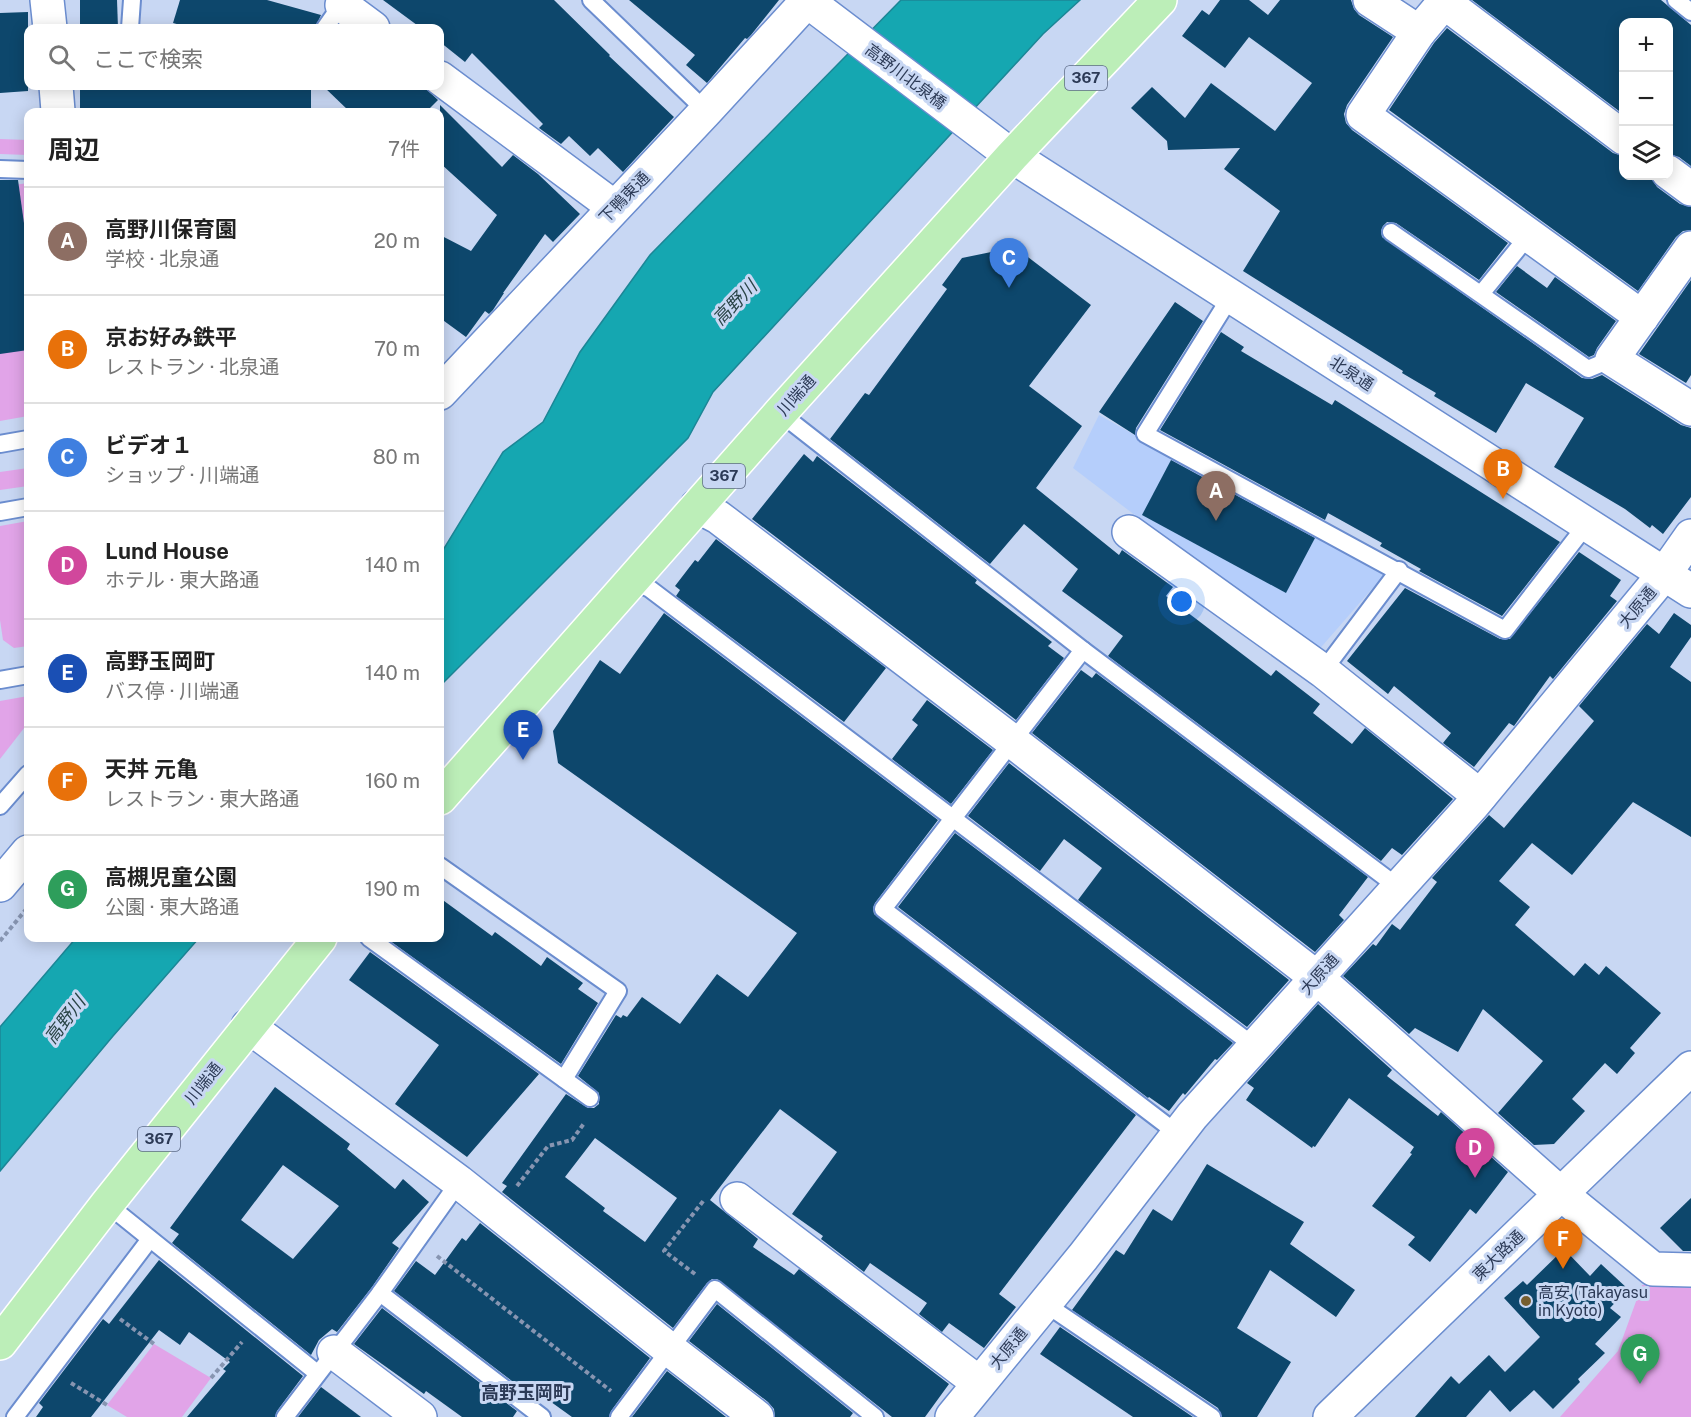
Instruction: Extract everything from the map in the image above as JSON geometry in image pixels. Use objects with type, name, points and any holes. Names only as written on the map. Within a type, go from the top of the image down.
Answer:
[{"type":"highway","name":"川端通","points":[[444,793],[780,413],[1012,156],[1160,0]]},
{"type":"highway","name":"川端通","points":[[0,1343],[107,1204],[317,942]]},
{"type":"street","points":[[47,0],[50,24]]},
{"type":"street","points":[[1370,0],[1419,32]]},
{"type":"street","points":[[1619,135],[1445,1],[1419,32],[1363,115],[1641,317]]},
{"type":"street","name":"下鴨東通","points":[[444,389],[706,111],[813,5]]},
{"type":"street","name":"高野川北泉橋","points":[[813,5],[1012,156]]},
{"type":"street","points":[[337,11],[365,24]]},
{"type":"street","points":[[444,81],[614,207]]},
{"type":"street","name":"北泉通","points":[[1012,156],[1678,582]]},
{"type":"street","points":[[1673,176],[1691,189]]},
{"type":"street","points":[[1691,248],[1612,359],[1691,409]]},
{"type":"street","points":[[697,506],[718,517],[1316,977],[1561,1194],[1653,1269],[1691,1270]]},
{"type":"street","points":[[1129,532],[1323,671],[1480,796]]},
{"type":"street","name":"大原通","points":[[952,1417],[1178,1134],[1254,1046],[1480,796],[1678,582],[1691,536]]},
{"type":"street","points":[[0,885],[24,857]]},
{"type":"street","points":[[248,1026],[459,1182],[758,1417]]},
{"type":"street","name":"東大路通","points":[[1330,1417],[1691,1068]]},
{"type":"street","points":[[737,1200],[979,1383]]},
{"type":"street","points":[[326,1363],[420,1417]]},
{"type":"lane","points":[[130,24],[132,0]]},
{"type":"lane","points":[[591,0],[706,111]]},
{"type":"lane","points":[[1676,0],[1691,12]]},
{"type":"lane","points":[[0,169],[24,170]]},
{"type":"lane","points":[[1391,232],[1588,369],[1612,359]]},
{"type":"lane","points":[[1481,294],[1529,235]]},
{"type":"lane","points":[[1231,296],[1146,434],[1399,570],[1505,630],[1587,524]]},
{"type":"lane","points":[[780,413],[1083,650],[1398,887]]},
{"type":"lane","points":[[0,444],[24,440]]},
{"type":"lane","points":[[0,512],[24,508]]},
{"type":"lane","points":[[1323,671],[1399,570]]},
{"type":"lane","points":[[631,580],[650,589],[1254,1046]]},
{"type":"lane","points":[[1083,650],[883,909],[1178,1134]]},
{"type":"lane","points":[[0,680],[24,676]]},
{"type":"lane","points":[[0,806],[24,779]]},
{"type":"lane","points":[[444,869],[618,991],[564,1079]]},
{"type":"lane","points":[[375,942],[590,1098]]},
{"type":"lane","points":[[285,1417],[380,1293],[459,1182]]},
{"type":"lane","points":[[107,1204],[256,1324],[326,1363]]},
{"type":"lane","points":[[15,1417],[150,1239]]},
{"type":"lane","points":[[624,1411],[715,1289],[875,1417]]},
{"type":"lane","points":[[380,1293],[542,1417]]},
{"type":"lane","points":[[1044,1304],[1212,1417]]},
{"type":"path","points":[[0,941],[24,911]]},
{"type":"path","points":[[496,1212],[548,1146],[572,1140],[594,1109],[590,1098]]},
{"type":"path","points":[[715,1289],[664,1251],[715,1186],[737,1200]]},
{"type":"path","points":[[417,1241],[624,1411]]},
{"type":"path","points":[[100,1304],[154,1344]]},
{"type":"path","points":[[211,1378],[256,1324]]},
{"type":"path","points":[[50,1370],[106,1405]]},
{"type":"shaded area","points":[[0,139],[24,140],[24,155],[0,154]]},
{"type":"shaded area","points":[[24,184],[24,417],[0,421],[0,187]]},
{"type":"shaded area","points":[[1099,415],[1384,575],[1316,653],[1073,468]]},
{"type":"shaded area","points":[[24,469],[24,487],[0,490],[0,472]]},
{"type":"shaded area","points":[[24,522],[24,647],[14,648],[3,640],[0,620],[0,526]]},
{"type":"shaded area","points":[[24,697],[24,728],[0,759],[0,701]]},
{"type":"shaded area","points":[[1642,1285],[1691,1287],[1691,1417],[1560,1417],[1618,1351]]},
{"type":"shaded area","points":[[154,1344],[211,1378],[182,1417],[127,1417],[107,1405]]},
{"type":"water","name":"高野川","points":[[901,0],[1080,0],[1043,34],[713,392],[688,438],[444,682],[444,548],[503,452],[543,422],[580,352],[650,255]]},
{"type":"water","name":"高野川","points":[[73,942],[195,942],[0,1171],[0,1027]]},
{"type":"building","points":[[80,0],[117,0],[118,24],[80,24]]},
{"type":"building","points":[[180,0],[267,0],[321,15],[317,24],[173,23]]},
{"type":"building","points":[[383,0],[554,0],[674,117],[623,172],[598,148],[590,156],[569,136],[561,144],[539,128],[543,124],[472,53],[465,62],[444,45],[444,24],[416,24]]},
{"type":"building","points":[[629,0],[779,0],[707,83],[686,65],[695,55]]},
{"type":"building","points":[[1220,0],[1249,0],[1268,15],[1280,0],[1351,0],[1359,15],[1393,37],[1347,105],[1344,114],[1346,123],[1352,130],[1508,243],[1479,280],[1396,223],[1387,222],[1383,226],[1382,237],[1582,378],[1592,379],[1602,375],[1681,425],[1691,428],[1691,497],[1663,534],[1652,525],[1650,528],[1625,509],[1554,467],[1584,418],[1526,383],[1496,433],[1434,396],[1436,393],[1402,373],[1403,371],[1243,271],[1280,211],[1224,169],[1240,148],[1168,150],[1167,141],[1131,108],[1152,87],[1185,118],[1211,83],[1275,131],[1312,83],[1249,37],[1225,68],[1182,36],[1202,10],[1209,15]]},
{"type":"building","points":[[1472,0],[1661,0],[1691,25],[1691,166],[1673,155],[1673,18],[1619,18],[1619,111]]},
{"type":"building","points":[[28,12],[28,24],[24,24],[24,90],[28,91],[0,93],[0,13]]},
{"type":"building","points":[[1447,28],[1613,153],[1619,155],[1619,180],[1653,180],[1657,187],[1680,204],[1691,207],[1691,230],[1683,231],[1676,237],[1638,291],[1389,110],[1434,43]]},
{"type":"building","points":[[80,90],[311,90],[311,108],[80,108]]},
{"type":"building","points":[[327,90],[427,90],[438,100],[430,108],[346,108]]},
{"type":"building","points":[[444,109],[502,167],[513,155],[538,174],[580,214],[553,242],[545,234],[493,310],[489,314],[485,311],[466,337],[444,321],[444,237],[471,251],[497,215],[444,167]]},
{"type":"building","points":[[0,180],[18,180],[24,223],[24,351],[0,354]]},
{"type":"building","points":[[1001,250],[1013,260],[1020,251],[1091,305],[1029,386],[1082,426],[1036,488],[1119,555],[1122,550],[1173,587],[1166,596],[1271,676],[1276,670],[1320,704],[1313,713],[1352,744],[1365,728],[1453,799],[1402,855],[1392,848],[1381,861],[1108,656],[1123,636],[1062,591],[1078,569],[1024,524],[990,564],[830,439],[865,393],[869,395],[947,289],[942,285],[962,258]]},
{"type":"building","points":[[1517,266],[1547,288],[1555,277],[1616,321],[1594,355],[1589,357],[1496,292]]},
{"type":"building","points":[[1691,280],[1691,375],[1686,383],[1639,354]]},
{"type":"building","points":[[1175,302],[1203,321],[1136,428],[1135,435],[1099,412]]},
{"type":"building","points":[[1221,332],[1244,347],[1241,351],[1332,405],[1335,400],[1560,542],[1502,616],[1419,571],[1421,569],[1380,546],[1382,543],[1328,513],[1325,520],[1160,430]]},
{"type":"building","points":[[804,454],[813,462],[817,456],[977,580],[975,583],[1052,642],[1048,646],[1064,658],[1016,720],[752,519]]},
{"type":"building","points":[[1171,460],[1315,538],[1286,593],[1142,515]]},
{"type":"building","points":[[716,539],[886,668],[844,722],[676,596],[680,590],[675,586],[695,560],[698,562]]},
{"type":"building","points":[[1579,552],[1621,580],[1610,596],[1617,601],[1553,679],[1550,676],[1514,726],[1509,723],[1474,767],[1443,743],[1451,733],[1394,686],[1388,694],[1347,661],[1405,588],[1500,639],[1510,639]]},
{"type":"building","points":[[664,613],[938,820],[875,903],[874,914],[1136,1115],[999,1294],[1016,1307],[984,1348],[949,1323],[942,1332],[919,1314],[927,1303],[870,1263],[864,1272],[821,1239],[823,1236],[792,1214],[837,1152],[780,1109],[710,1200],[758,1239],[753,1247],[794,1275],[799,1269],[949,1384],[925,1417],[892,1417],[717,1279],[712,1279],[707,1283],[673,1328],[502,1192],[507,1186],[502,1183],[566,1094],[588,1108],[594,1108],[599,1104],[599,1093],[578,1076],[616,1015],[621,1018],[623,1015],[627,1017],[642,997],[680,1024],[717,974],[748,997],[797,933],[558,763],[553,731],[600,660],[620,674]],"holes":[[[595,1138],[677,1198],[645,1242],[603,1211],[605,1208],[565,1177]]]},
{"type":"building","points":[[1674,613],[1691,625],[1691,637],[1670,667],[1691,682],[1691,837],[1633,802],[1572,875],[1532,843],[1499,881],[1530,907],[1515,925],[1574,976],[1585,963],[1599,975],[1606,966],[1661,1013],[1630,1048],[1635,1053],[1617,1074],[1605,1063],[1572,1099],[1585,1111],[1554,1144],[1534,1145],[1498,1113],[1543,1061],[1483,1009],[1458,1052],[1415,1028],[1409,1034],[1343,976],[1373,944],[1376,946],[1392,924],[1400,930],[1437,882],[1432,878],[1489,815],[1504,828],[1594,721],[1579,706],[1647,624],[1659,634]]},
{"type":"building","points":[[1081,670],[1092,678],[1096,673],[1368,877],[1339,915],[1344,920],[1315,952],[1032,733]]},
{"type":"building","points":[[927,700],[993,750],[951,804],[892,759],[918,725],[912,720]]},
{"type":"building","points":[[1009,763],[1289,980],[1247,1027],[1078,900],[1102,868],[1064,839],[1040,871],[968,816]]},
{"type":"building","points":[[955,833],[1233,1043],[1217,1060],[1215,1059],[1185,1095],[1183,1093],[1169,1111],[1148,1098],[898,907]]},
{"type":"building","points":[[444,901],[492,936],[495,932],[541,966],[547,957],[583,983],[578,989],[598,1003],[561,1064],[392,942],[444,942]]},
{"type":"building","points":[[370,952],[539,1074],[467,1157],[395,1104],[439,1045],[349,980]]},
{"type":"building","points":[[1318,1004],[1392,1070],[1387,1076],[1438,1116],[1441,1112],[1508,1172],[1476,1214],[1470,1209],[1430,1262],[1408,1245],[1415,1237],[1372,1206],[1412,1154],[1410,1153],[1414,1147],[1349,1098],[1315,1147],[1312,1148],[1246,1100],[1254,1088],[1247,1083]]},
{"type":"building","points":[[275,1087],[350,1144],[347,1149],[395,1189],[403,1179],[429,1202],[392,1243],[399,1248],[372,1287],[337,1332],[332,1329],[319,1340],[311,1355],[172,1243],[179,1234],[170,1228]],"holes":[[[283,1165],[339,1206],[293,1259],[241,1220]]]},
{"type":"building","points":[[1207,1164],[1304,1222],[1290,1244],[1355,1290],[1336,1317],[1270,1270],[1237,1328],[1291,1362],[1257,1417],[1222,1417],[1218,1408],[1072,1310],[1116,1250],[1124,1255],[1153,1209],[1172,1221]]},
{"type":"building","points":[[1691,1198],[1691,1251],[1683,1251],[1660,1228]]},
{"type":"building","points":[[480,1223],[650,1358],[609,1417],[572,1417],[533,1389],[529,1394],[394,1291],[416,1261],[435,1275],[462,1238],[466,1241]]},
{"type":"building","points":[[1564,1249],[1590,1276],[1601,1264],[1628,1289],[1610,1308],[1621,1317],[1595,1344],[1605,1353],[1578,1379],[1580,1382],[1553,1409],[1534,1390],[1510,1412],[1490,1390],[1466,1417],[1415,1417],[1451,1376],[1459,1384],[1489,1355],[1505,1372],[1540,1337],[1504,1298],[1523,1281],[1527,1285]]},
{"type":"building","points":[[159,1260],[303,1376],[275,1417],[187,1417],[226,1371],[223,1369],[230,1362],[189,1332],[180,1345],[159,1330],[91,1417],[36,1417],[43,1407],[39,1403],[103,1319],[109,1324]]},
{"type":"building","points":[[717,1304],[853,1413],[850,1417],[775,1417],[774,1409],[768,1402],[689,1341]]},
{"type":"building","points":[[382,1308],[517,1411],[513,1417],[462,1417],[426,1391],[424,1394],[354,1344]]},
{"type":"building","points":[[1060,1327],[1193,1417],[1133,1417],[1040,1354]]},
{"type":"building","points":[[667,1371],[726,1417],[632,1417]]},
{"type":"building","points":[[321,1387],[361,1417],[298,1417]]},
{"type":"place","name":"ビデオ１","points":[[1009,288]]},
{"type":"place","name":"京お好み鉄平","points":[[1503,499]]},
{"type":"place","name":"高野川保育園","points":[[1216,521]]},
{"type":"place","name":"高野玉岡町","points":[[523,760]]},
{"type":"place","name":"Lund House","points":[[1475,1178]]},
{"type":"place","name":"天丼 元亀","points":[[1563,1269]]},
{"type":"place","name":"高安 (Takayasu in Kyoto)","points":[[1526,1301]]},
{"type":"place","name":"高槻児童公園","points":[[1640,1384]]},
{"type":"district","name":"高野玉岡町","points":[[526,1393]]}]
